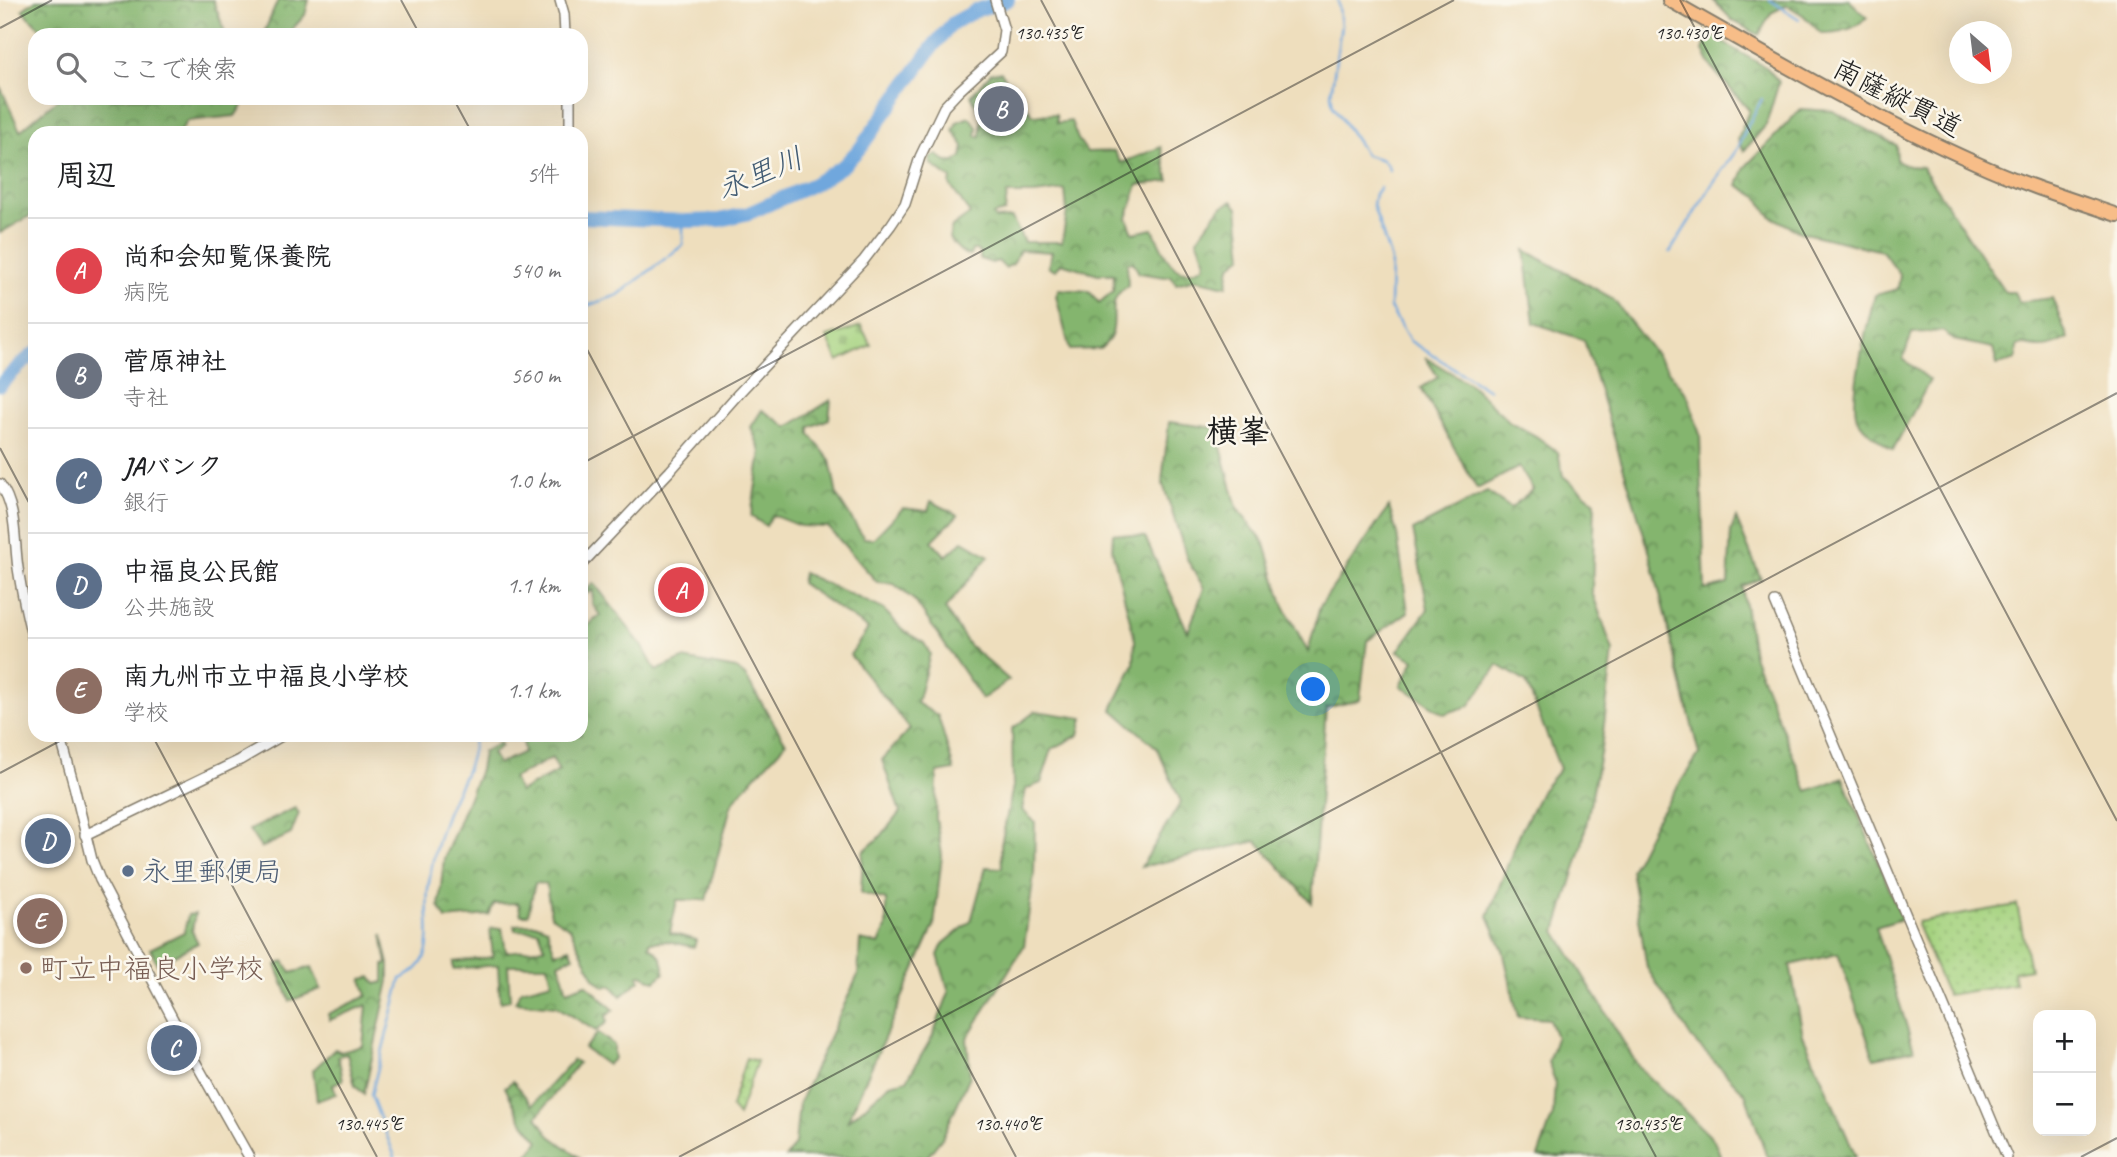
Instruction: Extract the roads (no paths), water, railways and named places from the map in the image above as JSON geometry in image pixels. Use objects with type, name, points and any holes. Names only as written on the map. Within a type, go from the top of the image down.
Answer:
[{"type":"main road","name":"南薩縦貫道","points":[[1669,0],[1839,96],[1912,133],[2010,177],[2117,215]]},
{"type":"street","points":[[560,0],[565,28]]},
{"type":"street","points":[[588,558],[825,303],[891,225],[908,198],[920,157],[944,107],[1002,52],[1004,30],[995,0]]},
{"type":"street","points":[[570,105],[570,126]]},
{"type":"street","points":[[0,484],[7,493],[12,513],[22,595],[28,619]]},
{"type":"street","points":[[1775,602],[2007,1157]]},
{"type":"street","points":[[62,742],[92,860],[124,927],[249,1157]]},
{"type":"street","points":[[85,835],[240,760],[270,742]]},
{"type":"waterway","name":"永里川","points":[[588,217],[720,220],[749,213],[814,184],[844,165],[861,147],[934,45],[953,23],[977,10],[1008,0]]},
{"type":"waterway","points":[[1338,0],[1341,25],[1331,94],[1333,106],[1366,155],[1383,160],[1389,170]]},
{"type":"waterway","points":[[1770,0],[1799,19]]},
{"type":"waterway","points":[[1670,252],[1738,148],[1762,99]]},
{"type":"waterway","points":[[1380,187],[1375,194],[1373,205],[1391,260],[1390,308],[1410,341],[1489,390]]},
{"type":"waterway","points":[[588,306],[618,295],[683,245],[683,221]]},
{"type":"waterway","name":"永里川","points":[[0,385],[28,359]]},
{"type":"waterway","points":[[395,1157],[371,1095],[401,979],[414,971],[427,952],[427,902],[434,855],[448,810],[470,759],[473,742]]},
{"type":"place","name":"菅原神社","points":[[1001,109]]},
{"type":"place","name":"尚和会知覧保養院","points":[[681,590]]},
{"type":"place","name":"中福良公民館","points":[[48,841]]},
{"type":"place","name":"永里郵便局","points":[[128,871]]},
{"type":"place","name":"南九州市立中福良小学校","points":[[40,921]]},
{"type":"place","name":"町立中福良小学校","points":[[26,968]]},
{"type":"place","name":"JAバンク","points":[[174,1048]]},
{"type":"district","name":"横峯","points":[[1238,431]]}]
